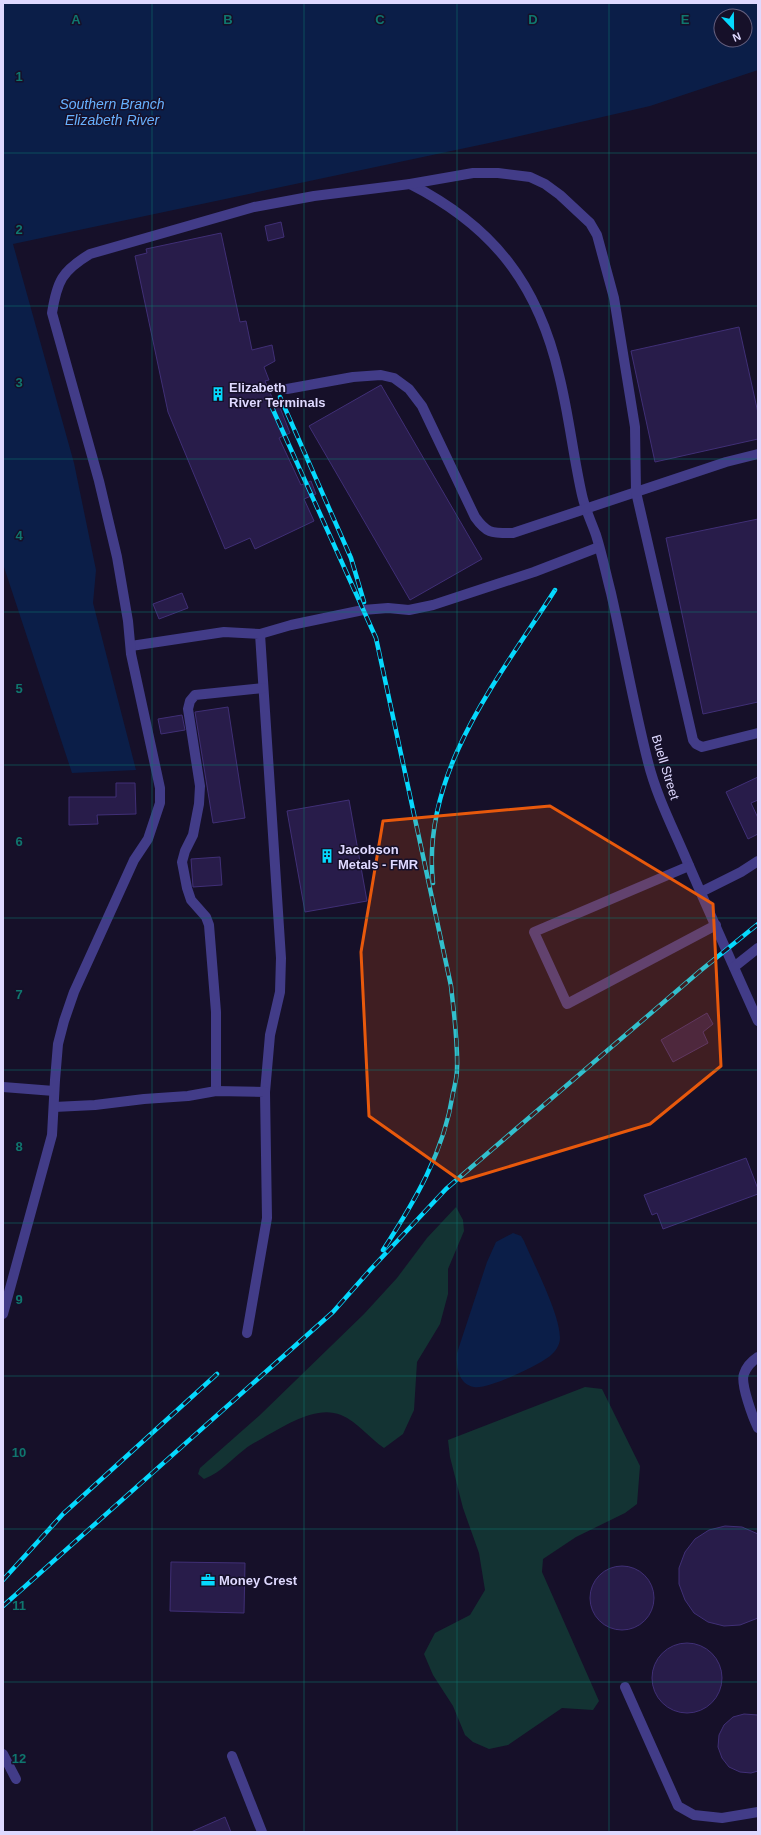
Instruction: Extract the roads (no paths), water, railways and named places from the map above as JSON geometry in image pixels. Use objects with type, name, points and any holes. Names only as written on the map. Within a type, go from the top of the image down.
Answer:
[{"type":"street","points":[[3,1314],[48,1156],[52,1135],[58,1044],[64,1020],[71,1000],[134,860],[148,839],[160,803],[160,788],[130,646],[128,621],[117,557],[99,481],[52,313],[55,293],[64,273],[75,263],[90,254],[254,207],[314,196],[410,184],[473,173],[498,173],[530,177],[545,184],[560,195],[590,223],[597,235],[616,305],[635,427],[636,492],[693,740],[696,744],[702,747],[758,733]]},
{"type":"street","name":"Buell Street","points":[[410,184],[449,205],[470,222],[509,262],[528,289],[549,339],[559,375],[586,509],[599,547],[649,764],[659,795],[700,892],[758,1020]]},
{"type":"street","points":[[287,389],[353,377],[380,375],[394,378],[409,389],[422,406],[475,517],[483,528],[492,533],[513,533],[726,462],[758,454]]},
{"type":"street","points":[[130,646],[224,632],[260,634],[291,625],[363,610],[388,608],[409,610],[433,605],[534,572],[599,547]]},
{"type":"street","points":[[247,1333],[267,1218],[265,1092],[270,1035],[280,992],[281,958],[260,634]]},
{"type":"street","points":[[216,1091],[216,1012],[209,926],[206,917],[191,900],[182,862],[184,851],[193,835],[200,792],[188,709],[190,700],[195,695],[264,688]]},
{"type":"street","points":[[700,892],[741,872],[758,861]]},
{"type":"street","points":[[689,866],[534,932],[566,1004],[716,925]]},
{"type":"street","points":[[734,967],[758,948]]},
{"type":"street","points":[[3,1087],[54,1091]]},
{"type":"street","points":[[54,1107],[95,1105],[144,1099],[188,1096],[216,1091],[265,1092]]},
{"type":"street","points":[[758,1357],[753,1360],[743,1375],[744,1387],[758,1428]]},
{"type":"street","points":[[625,1687],[678,1806],[694,1815],[722,1818],[758,1812]]},
{"type":"street","points":[[3,1754],[16,1779]]},
{"type":"street","points":[[232,1756],[262,1832]]},
{"type":"water","name":"Southern Branch Elizabeth River","points":[[3,3],[758,3],[758,70],[650,106],[489,143],[13,244],[74,463],[96,570],[93,603],[136,770],[72,773],[3,564]]},
{"type":"water","points":[[513,1233],[521,1236],[524,1241],[546,1290],[559,1328],[559,1343],[550,1356],[525,1371],[490,1385],[474,1387],[464,1382],[459,1374],[457,1353],[487,1262],[496,1242]]},
{"type":"railway","points":[[280,397],[351,558],[364,602]]},
{"type":"railway","points":[[270,403],[376,638],[451,986],[456,1038],[457,1069],[449,1115],[443,1136],[427,1175],[383,1250]]},
{"type":"railway","points":[[433,883],[432,842],[439,803],[452,765],[468,728],[489,692],[555,590]]},
{"type":"railway","points":[[3,1606],[333,1312],[446,1189],[700,971],[758,924]]},
{"type":"railway","points":[[3,1580],[63,1514],[217,1374]]},
{"type":"place","name":"Elizabeth River Terminals","points":[[218,394]]},
{"type":"place","name":"Jacobson Metals - FMR","points":[[327,856]]},
{"type":"place","name":"Money Crest","points":[[208,1580]]}]
